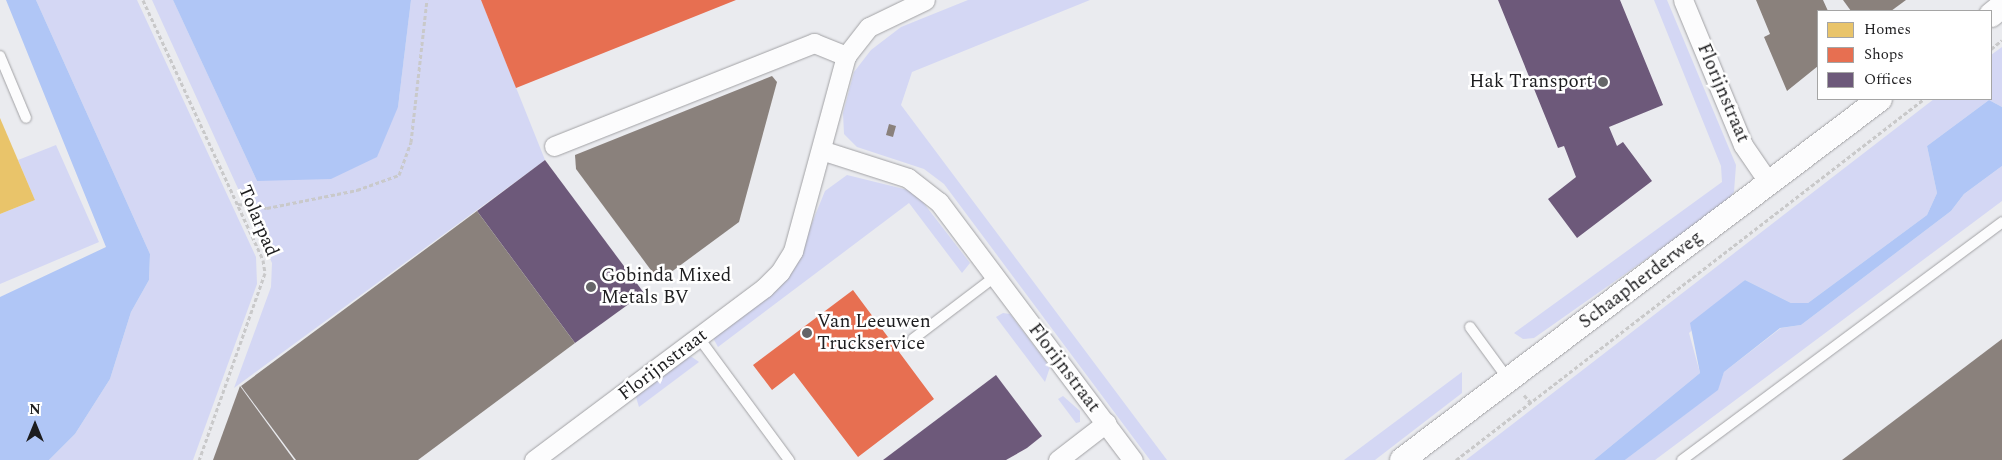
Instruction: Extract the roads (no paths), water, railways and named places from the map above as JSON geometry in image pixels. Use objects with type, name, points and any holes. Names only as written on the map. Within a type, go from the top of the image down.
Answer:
[{"type":"street","name":"Florijnstraat","points":[[534,460],[699,338],[780,272],[794,251],[846,56],[869,27],[925,0]]},
{"type":"street","name":"Florijnstraat","points":[[1683,0],[1743,145],[1770,183]]},
{"type":"street","points":[[1992,14],[2002,6]]},
{"type":"street","points":[[554,146],[814,44],[846,56]]},
{"type":"street","name":"Schaapherderweg","points":[[1402,460],[1879,100]]},
{"type":"street","name":"Florijnstraat","points":[[820,150],[924,187],[996,276],[1133,460]]},
{"type":"street","name":"Florijnstraat","points":[[1058,460],[1106,423]]},
{"type":"lane","points":[[0,56],[26,118]]},
{"type":"lane","points":[[1682,460],[2002,222]]},
{"type":"lane","points":[[913,339],[996,276]]},
{"type":"lane","points":[[1470,327],[1508,379]]},
{"type":"lane","points":[[699,338],[789,460]]},
{"type":"water","points":[[6,0],[36,0],[150,254],[149,280],[131,312],[110,379],[75,434],[49,460],[0,460],[0,297],[106,247]]},
{"type":"water","points":[[173,0],[411,0],[398,107],[377,157],[331,179],[257,181]]},
{"type":"water","points":[[1989,100],[2002,107],[2002,166],[1964,194],[1951,211],[1801,325],[1780,328],[1724,372],[1718,390],[1625,460],[1594,460],[1700,373],[1690,323],[1745,280],[1791,303],[1808,303],[1927,215],[1937,193],[1927,146]]},
{"type":"place","name":"Hak Transport","points":[[1603,82]]},
{"type":"place","name":"Gobinda Mixed Metals BV","points":[[591,287]]},
{"type":"place","name":"Van Leeuwen Truckservice","points":[[807,333]]}]
